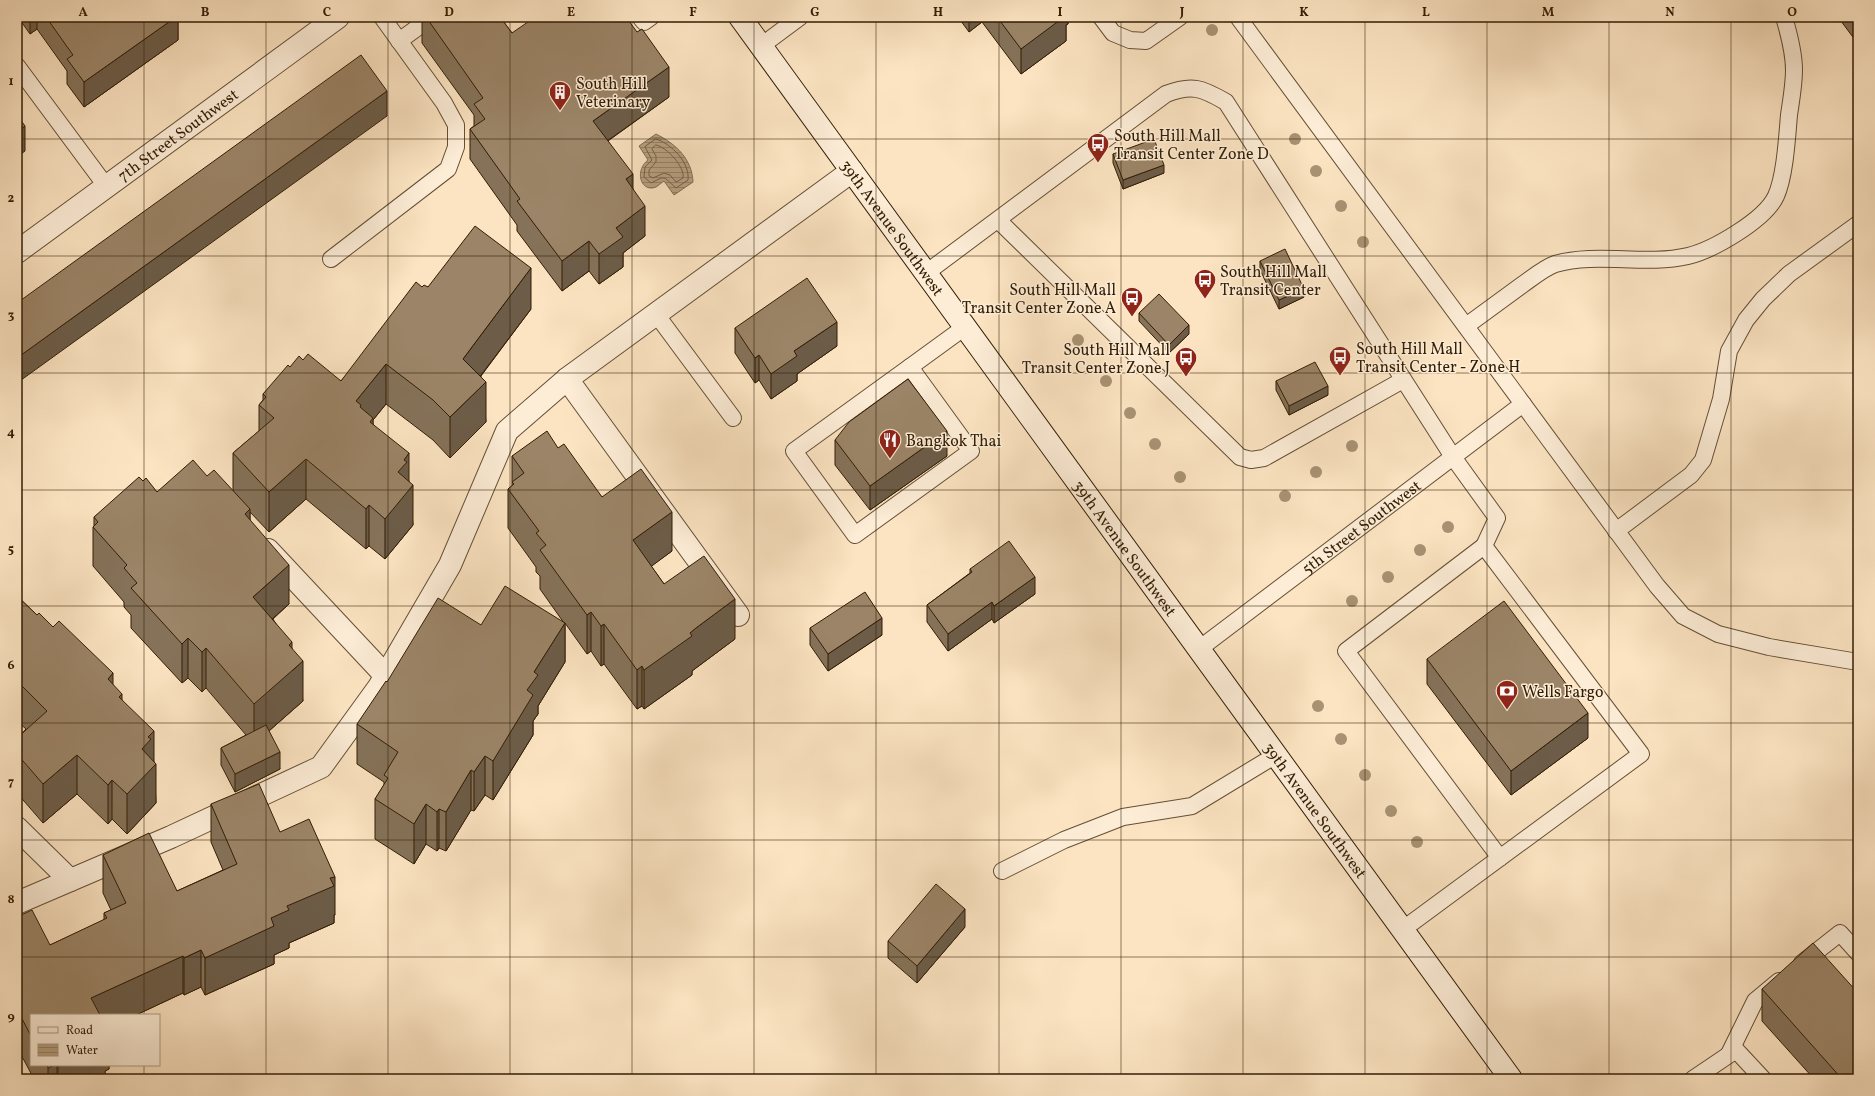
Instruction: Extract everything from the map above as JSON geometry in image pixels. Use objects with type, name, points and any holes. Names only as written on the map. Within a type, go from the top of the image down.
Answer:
[{"type":"street","name":"7th Street Southwest","points":[[17,252],[338,17]]},
{"type":"street","name":"39th Avenue Southwest","points":[[740,17],[1511,1079]]},
{"type":"street","points":[[17,902],[171,837],[321,767],[386,676],[450,565],[507,431],[567,379],[852,171]]},
{"type":"street","points":[[567,379],[738,614]]},
{"type":"street","points":[[256,536],[386,676]]},
{"type":"street","points":[[17,828],[70,880]]},
{"type":"lane","points":[[331,259],[448,169],[456,147],[456,125],[444,103],[382,17]]},
{"type":"lane","points":[[399,41],[432,17]]},
{"type":"lane","points":[[640,17],[644,22],[651,17]]},
{"type":"lane","points":[[761,46],[800,17]]},
{"type":"lane","points":[[1101,17],[1113,33],[1130,40],[1146,41],[1180,17]]},
{"type":"lane","points":[[1238,17],[1616,531],[1657,586],[1683,616],[1718,634],[1769,647],[1855,659]]},
{"type":"lane","points":[[1466,326],[1532,278],[1554,265],[1609,258],[1648,260],[1688,256],[1718,245],[1738,233],[1762,213],[1776,196],[1784,164],[1793,84],[1794,70],[1791,41],[1784,17]]},
{"type":"lane","points":[[17,66],[106,186]]},
{"type":"lane","points":[[926,273],[1166,94],[1182,88],[1196,88],[1209,92],[1226,102],[1453,457],[1497,518],[1484,546],[1346,651],[1500,858]]},
{"type":"lane","points":[[998,220],[1240,457],[1251,460],[1264,458],[1403,380]]},
{"type":"lane","points":[[1616,531],[1691,475],[1703,460],[1721,399],[1729,352],[1746,320],[1763,299],[1789,274],[1858,224]]},
{"type":"lane","points":[[656,314],[734,418]]},
{"type":"lane","points":[[910,367],[971,451],[855,535],[794,451],[965,327]]},
{"type":"lane","name":"5th Street Southwest","points":[[1199,649],[1523,404]]},
{"type":"lane","points":[[1402,930],[1641,754],[1484,546]]},
{"type":"lane","points":[[1002,871],[1064,840],[1123,818],[1192,806],[1276,755]]},
{"type":"lane","points":[[1729,1054],[1755,1001],[1840,933],[1858,953]]},
{"type":"lane","points":[[1693,1079],[1736,1050],[1763,1079]]},
{"type":"water","points":[[656,134],[670,142],[682,153],[690,166],[693,182],[674,195],[664,181],[656,187],[651,188],[646,187],[641,180],[641,170],[648,160],[639,146]]},
{"type":"building","points":[[46,17],[176,17],[84,82],[67,59],[73,55]]},
{"type":"building","name":"South Hill Veterinary","points":[[426,17],[500,17],[512,33],[535,17],[626,17],[637,32],[642,29],[669,67],[593,121],[633,174],[626,179],[645,206],[616,228],[623,237],[599,254],[589,241],[562,261],[517,201],[520,199],[470,129],[485,119],[474,104],[483,98]]},
{"type":"building","points":[[997,17],[1064,17],[1021,49]]},
{"type":"building","points":[[1851,17],[1858,17],[1858,27]]},
{"type":"building","points":[[361,55],[387,91],[17,358],[17,303]]},
{"type":"building","points":[[17,115],[25,126],[17,132]]},
{"type":"building","points":[[1154,139],[1164,165],[1123,180],[1113,154]]},
{"type":"building","points":[[475,226],[531,268],[463,359],[486,382],[450,417],[433,400],[386,364],[356,401],[361,405],[360,407],[373,418],[370,422],[409,453],[404,460],[407,462],[398,472],[413,485],[385,519],[369,505],[366,509],[306,459],[269,492],[233,453],[274,418],[259,405],[266,397],[263,394],[288,365],[290,367],[299,356],[303,360],[308,354],[341,381],[416,282],[422,287],[424,285],[428,287]]},
{"type":"building","points":[[1285,249],[1304,289],[1279,300],[1260,261]]},
{"type":"building","points":[[807,278],[837,322],[794,351],[797,356],[771,374],[759,355],[755,358],[735,328]]},
{"type":"building","points":[[1159,294],[1189,325],[1169,345],[1139,313]]},
{"type":"building","points":[[1315,362],[1328,386],[1289,406],[1276,381]]},
{"type":"building","points":[[908,379],[947,431],[870,486],[835,440],[849,422]]},
{"type":"building","points":[[547,431],[558,448],[564,444],[602,497],[641,469],[672,512],[633,540],[664,584],[704,556],[735,599],[690,633],[692,636],[644,670],[642,666],[637,670],[604,624],[601,626],[591,612],[587,615],[540,550],[546,545],[536,533],[539,531],[508,489],[514,484],[512,482],[524,473],[512,456]]},
{"type":"building","points":[[193,460],[207,476],[214,470],[250,509],[245,514],[289,565],[253,597],[292,642],[289,645],[303,661],[254,704],[206,648],[202,652],[188,638],[182,644],[131,588],[137,583],[124,568],[127,565],[93,527],[98,522],[94,517],[139,477],[143,481],[146,478],[157,492]]},
{"type":"building","points":[[1009,541],[1035,577],[994,606],[992,602],[948,634],[927,605],[972,572],[970,569]]},
{"type":"building","points":[[505,586],[565,623],[534,672],[538,675],[527,690],[533,695],[493,761],[485,756],[474,772],[471,770],[446,812],[439,809],[437,812],[426,804],[414,824],[375,799],[388,778],[384,775],[398,752],[357,724],[386,681],[387,682],[438,598],[481,625]]},
{"type":"building","points":[[865,592],[882,618],[828,654],[810,628]]},
{"type":"building","points":[[17,596],[37,615],[39,613],[53,627],[59,621],[113,673],[108,679],[122,694],[119,697],[154,731],[148,737],[151,739],[142,749],[156,764],[127,794],[112,780],[108,785],[77,755],[43,784],[17,754],[17,738],[47,711],[17,681]]},
{"type":"building","name":"Wells Fargo","points":[[1504,601],[1588,713],[1511,771],[1427,659]]},
{"type":"building","points":[[266,725],[280,752],[235,774],[221,748]]},
{"type":"building","points":[[259,784],[280,832],[309,819],[335,877],[330,878],[334,886],[287,906],[289,910],[271,918],[274,926],[205,958],[201,950],[184,958],[183,956],[91,998],[99,1014],[30,1014],[30,1034],[17,1011],[17,917],[32,910],[50,945],[107,918],[104,913],[126,903],[103,855],[149,833],[177,891],[237,864],[211,804]]},
{"type":"building","points":[[936,884],[965,909],[917,966],[888,941]]},
{"type":"building","points":[[1813,943],[1858,993],[1858,1079],[1842,1079],[1762,989]]},
{"type":"place","name":"South Hill Veterinary","points":[[560,112]]},
{"type":"place","name":"South Hill Mall Transit Center Zone D","points":[[1098,164]]},
{"type":"place","name":"South Hill Mall Transit Center","points":[[1205,300]]},
{"type":"place","name":"South Hill Mall Transit Center Zone A","points":[[1132,318]]},
{"type":"place","name":"South Hill Mall Transit Center - Zone H","points":[[1340,376]]},
{"type":"place","name":"South Hill Mall Transit Center Zone J","points":[[1186,378]]},
{"type":"place","name":"Bangkok Thai","points":[[890,460]]},
{"type":"place","name":"Wells Fargo","points":[[1507,710]]}]
